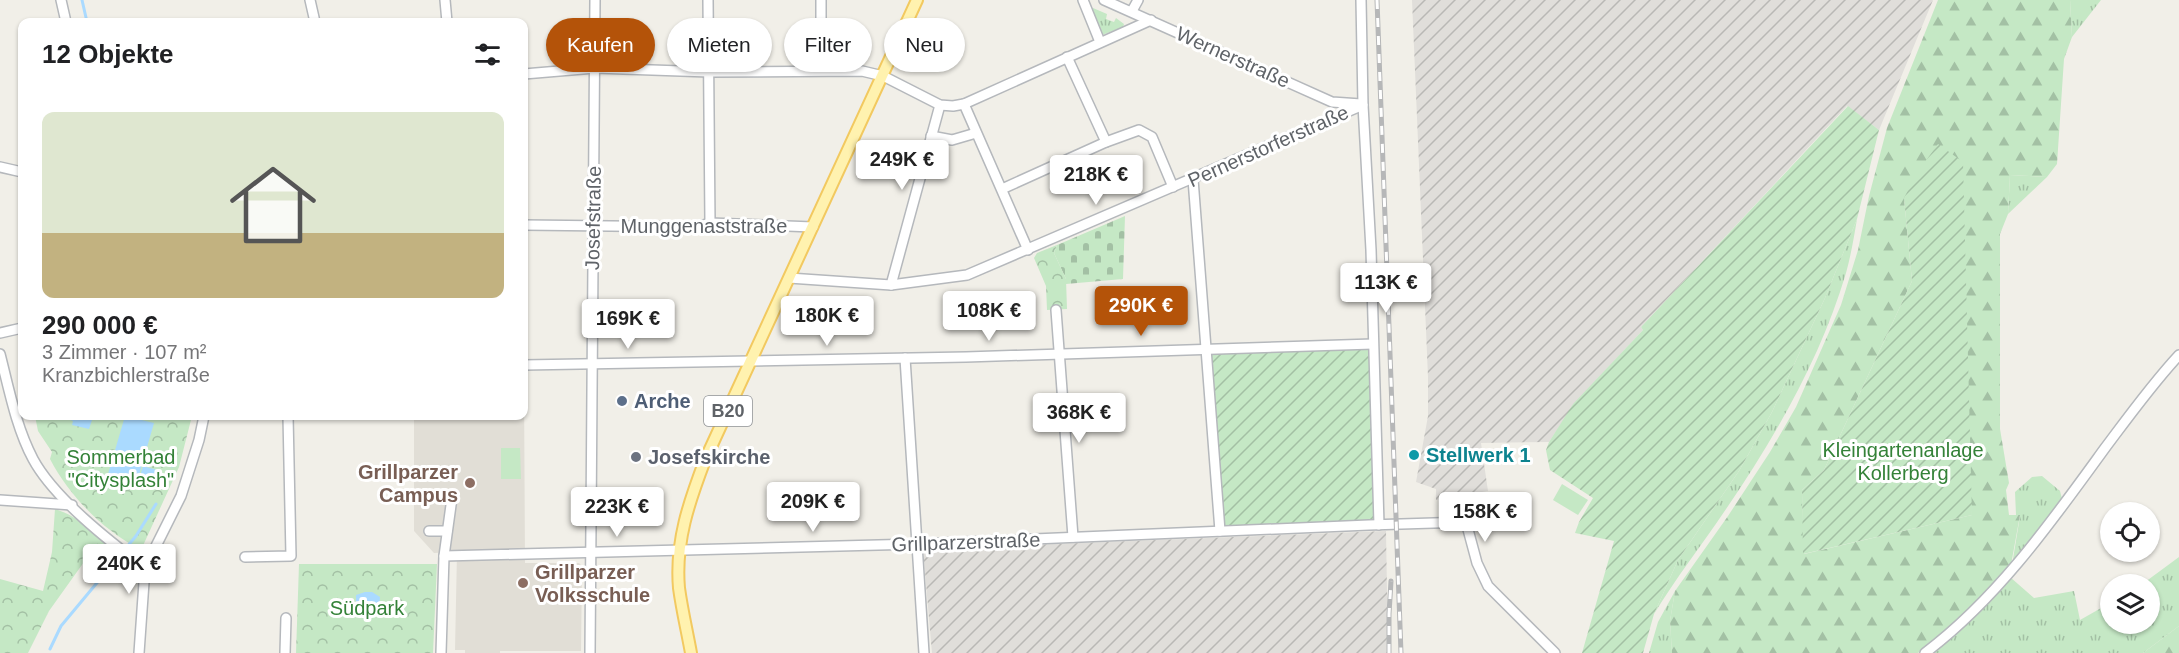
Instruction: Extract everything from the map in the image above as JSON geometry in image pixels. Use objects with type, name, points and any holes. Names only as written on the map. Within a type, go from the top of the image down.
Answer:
[{"type":"main road","name":"B20","points":[[691,653],[679,589],[679,550],[688,504],[705,460],[917,0]]},
{"type":"street","points":[[61,0],[65,18]]},
{"type":"street","points":[[310,0],[314,18]]},
{"type":"street","points":[[445,0],[447,18]]},
{"type":"street","name":"Josefstraße","points":[[595,0],[595,18]]},
{"type":"street","points":[[708,0],[708,18]]},
{"type":"street","points":[[821,0],[821,18]]},
{"type":"street","points":[[1083,0],[1100,42]]},
{"type":"street","name":"Wernerstraße","points":[[1104,0],[1332,102],[1363,105]]},
{"type":"street","points":[[1132,12],[1137,0]]},
{"type":"street","points":[[1361,0],[1379,525]]},
{"type":"street","points":[[866,72],[883,76],[940,105],[964,104],[1151,20]]},
{"type":"street","points":[[1067,57],[1106,142]]},
{"type":"street","points":[[528,74],[548,72]]},
{"type":"street","name":"Josefstraße","points":[[590,653],[595,72]]},
{"type":"street","points":[[709,72],[710,223]]},
{"type":"street","points":[[789,278],[891,285],[967,275],[1028,250],[964,104]]},
{"type":"street","points":[[891,285],[940,105]]},
{"type":"street","name":"Pernerstorferstraße","points":[[1028,250],[1363,105]]},
{"type":"street","points":[[1002,189],[1106,142],[1139,130],[1152,137],[1173,187]]},
{"type":"street","points":[[931,136],[952,140],[976,133]]},
{"type":"street","points":[[0,166],[18,171]]},
{"type":"street","points":[[1193,179],[1220,531]]},
{"type":"street","name":"Munggenaststraße","points":[[528,225],[697,227],[710,223],[813,227]]},
{"type":"street","points":[[1056,310],[1073,537]]},
{"type":"street","points":[[0,333],[18,329]]},
{"type":"street","points":[[528,365],[750,362],[1373,344]]},
{"type":"street","points":[[0,354],[18,422],[33,459],[55,490],[116,546],[145,568]]},
{"type":"street","points":[[1925,653],[1961,622],[2028,551],[2151,386],[2179,355]]},
{"type":"street","points":[[905,358],[924,653]]},
{"type":"street","points":[[139,653],[145,568],[181,496],[200,440],[203,420]]},
{"type":"street","points":[[245,557],[291,556],[288,420]]},
{"type":"street","points":[[441,653],[444,556],[452,498]]},
{"type":"street","points":[[0,500],[72,505]]},
{"type":"street","name":"Grillparzerstraße","points":[[444,556],[917,544],[1466,522],[1476,563],[1488,586],[1555,653]]},
{"type":"street","points":[[429,531],[447,531]]},
{"type":"street","points":[[285,653],[286,618]]},
{"type":"shaded area","points":[[1412,0],[1933,0],[1879,130],[1847,106],[1641,327],[1643,330],[1574,404],[1549,442],[1481,443],[1488,491],[1436,500],[1436,489],[1416,482],[1428,416],[1428,377]]},
{"type":"shaded area","name":"Grillparzer Campus","points":[[414,420],[524,420],[525,563],[579,563],[582,566],[581,651],[465,653],[465,650],[455,650],[457,552],[434,553],[414,531]]},
{"type":"shaded area","points":[[1386,531],[1388,653],[932,653],[923,549]]},
{"type":"green space","points":[[1938,0],[2070,0],[2072,37],[2064,59],[2057,164],[2047,177],[2010,175],[2008,214],[2000,234],[2000,429],[2009,483],[2006,490],[2009,515],[2020,515],[2011,565],[1959,619],[1918,653],[1672,653],[1670,621],[1675,591],[1770,452],[1796,407],[1841,305],[1858,250],[1887,128]],"holes":[[[1904,198],[1972,515],[1804,554],[1802,490],[1824,470],[1912,281]]]},
{"type":"green space","points":[[2070,0],[2101,0],[2072,37]]},
{"type":"green space","points":[[1093,8],[1107,14],[1106,19],[1114,22],[1116,18],[1124,24],[1123,27],[1102,35],[1091,12]]},
{"type":"green space","points":[[1848,106],[1879,130],[1857,219],[1825,298],[1772,412],[1739,471],[1678,560],[1654,614],[1643,653],[1582,653],[1614,541],[1575,533],[1593,498],[1550,470],[1546,450],[1549,442],[1573,404],[1643,330],[1641,327]]},
{"type":"green space","name":"Kleingartenanlage Kollerberg","points":[[1938,144],[1963,162],[1972,515],[1803,554],[1802,490],[1824,470],[1912,281],[1904,198],[1917,173]]},
{"type":"green space","points":[[2010,175],[2047,177],[2008,214]]},
{"type":"green space","points":[[1125,216],[1123,279],[1066,284],[1066,279],[1054,253],[1057,245]]},
{"type":"green space","points":[[1857,219],[1848,266],[1836,305],[1810,367],[1761,456],[1654,614],[1678,560],[1739,471],[1772,412],[1825,298]]},
{"type":"green space","points":[[1057,245],[1054,253],[1066,279],[1067,309],[1047,310],[1046,286],[1034,258],[1037,253]]},
{"type":"green space","points":[[1373,344],[1379,525],[1220,531],[1207,349]]},
{"type":"green space","name":"Sommerbad \"Citysplash\"","points":[[36,420],[191,420],[179,467],[141,550],[114,533],[78,499],[58,473],[50,459],[52,452],[38,431]]},
{"type":"green space","points":[[501,448],[520,448],[521,479],[501,479]]},
{"type":"green space","points":[[2042,476],[2060,491],[2062,499],[2012,565],[2020,516],[2016,515],[2015,492],[2032,477]]},
{"type":"green space","points":[[1562,484],[1588,500],[1578,515],[1553,500]]},
{"type":"green space","points":[[55,509],[81,522],[116,554],[112,557],[84,562],[49,611],[28,653],[0,653],[0,579],[43,591],[52,552]]},
{"type":"green space","points":[[2179,557],[2179,626],[2143,653],[1931,653],[2010,577],[2034,598],[2074,591],[2080,620],[2100,609],[2100,634],[2160,634],[2160,574],[2156,574]]},
{"type":"green space","name":"Südpark","points":[[299,564],[437,564],[433,653],[296,653]]},
{"type":"green space","points":[[1675,591],[1670,621],[1672,653],[1649,653],[1658,622]]},
{"type":"green space","points":[[2179,626],[2179,653],[2143,653]]},
{"type":"water","points":[[70,420],[92,420],[89,429],[72,425],[73,421]]},
{"type":"water","points":[[124,420],[154,423],[139,475],[143,466],[157,470],[153,487],[137,482],[135,489],[106,481]]},
{"type":"water","points":[[372,592],[380,597],[379,608],[356,607],[356,595]]},
{"type":"waterway","points":[[82,0],[86,18]]},
{"type":"waterway","points":[[172,466],[173,460]]},
{"type":"waterway","points":[[50,649],[61,626],[136,536],[156,504]]},
{"type":"railway","points":[[1377,0],[1401,653]]},
{"type":"railway","points":[[1389,653],[1391,581]]},
{"type":"place","name":"Arche","points":[[622,401]]},
{"type":"place","name":"Stellwerk 1","points":[[1414,455]]},
{"type":"place","name":"Josefskirche","points":[[636,457]]},
{"type":"place","name":"Grillparzer Campus","points":[[470,483]]},
{"type":"place","name":"Grillparzer Volksschule","points":[[523,583]]}]
